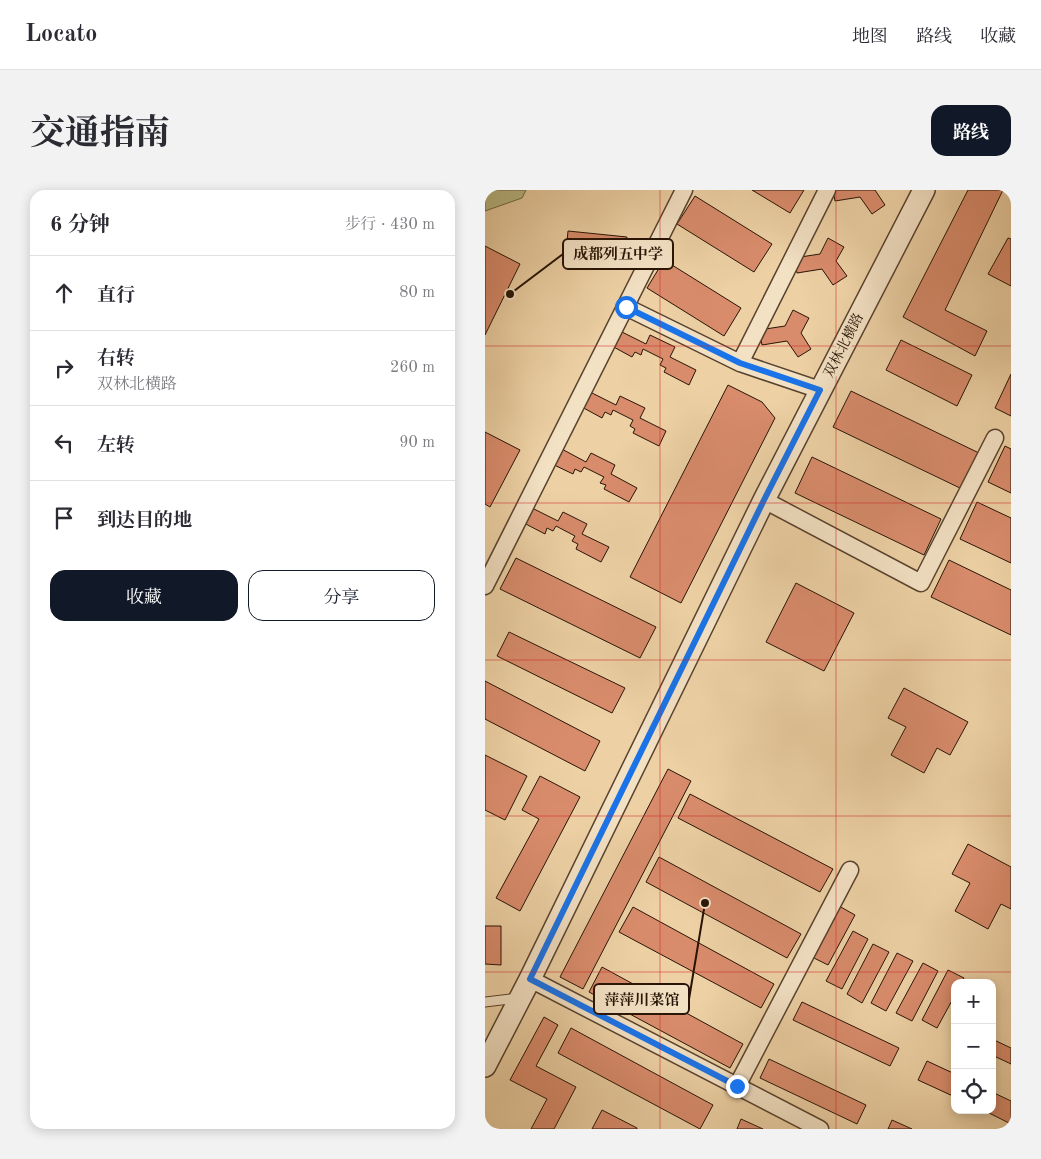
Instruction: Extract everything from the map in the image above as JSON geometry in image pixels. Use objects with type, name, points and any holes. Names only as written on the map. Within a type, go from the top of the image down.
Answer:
[{"type":"street","points":[[485,586],[685,190]]},
{"type":"street","points":[[740,363],[827,190]]},
{"type":"street","name":"双林北横路","points":[[485,1066],[526,989],[764,500],[924,190]]},
{"type":"street","points":[[626,307],[740,363],[820,390]]},
{"type":"street","points":[[764,500],[921,583],[995,438]]},
{"type":"street","points":[[737,1086],[850,870]]},
{"type":"street","points":[[526,989],[737,1086],[820,1129]]},
{"type":"lane","points":[[485,1002],[526,989]]},
{"type":"green space","points":[[485,190],[526,190],[522,198],[485,211]]},
{"type":"building","points":[[752,190],[804,190],[790,213]]},
{"type":"building","points":[[833,190],[875,190],[885,205],[872,214],[860,197],[835,201]]},
{"type":"building","points":[[968,190],[1003,190],[945,310],[987,331],[975,356],[903,317]]},
{"type":"building","points":[[695,196],[772,244],[754,272],[677,224]]},
{"type":"building","points":[[568,231],[627,237],[624,269],[565,263]]},
{"type":"building","points":[[828,238],[844,247],[836,261],[847,276],[833,285],[822,269],[797,273],[794,258],[820,254]]},
{"type":"building","points":[[1008,238],[1011,239],[1011,286],[988,274]]},
{"type":"building","points":[[485,246],[520,264],[485,335]]},
{"type":"building","points":[[664,260],[741,308],[724,336],[647,288]]},
{"type":"building","points":[[793,310],[809,318],[801,333],[811,349],[798,357],[787,341],[762,345],[759,330],[785,326]]},
{"type":"building","points":[[618,330],[646,344],[650,335],[675,347],[670,357],[696,370],[689,385],[664,372],[666,368],[660,365],[663,359],[643,349],[641,355],[635,352],[632,357],[610,345]]},
{"type":"building","points":[[901,340],[972,375],[957,406],[886,370]]},
{"type":"building","points":[[1011,374],[1011,416],[995,408]]},
{"type":"building","points":[[728,385],[762,402],[775,418],[681,603],[630,577]]},
{"type":"building","points":[[588,391],[616,405],[620,396],[645,408],[640,418],[666,431],[659,446],[633,433],[635,429],[630,426],[633,420],[613,410],[611,415],[605,412],[602,418],[580,406]]},
{"type":"building","points":[[851,391],[979,453],[962,489],[833,427]]},
{"type":"building","points":[[485,432],[520,450],[490,507],[485,504]]},
{"type":"building","points":[[1005,446],[1011,449],[1011,493],[988,482]]},
{"type":"building","points":[[558,447],[586,462],[591,453],[615,465],[611,474],[637,488],[629,502],[604,489],[606,485],[600,483],[604,477],[584,467],[581,472],[575,469],[573,474],[550,463]]},
{"type":"building","points":[[812,457],[941,519],[924,555],[795,493]]},
{"type":"building","points":[[977,502],[1011,518],[1011,563],[960,539]]},
{"type":"building","points":[[530,507],[558,521],[563,512],[587,524],[582,534],[609,547],[601,562],[576,549],[578,544],[572,541],[575,536],[556,526],[553,531],[547,528],[545,534],[522,522]]},
{"type":"building","points":[[516,558],[656,627],[640,658],[500,589]]},
{"type":"building","points":[[949,560],[1011,590],[1011,635],[931,597]]},
{"type":"building","points":[[796,583],[854,613],[824,671],[766,642]]},
{"type":"building","points":[[509,632],[625,688],[612,713],[497,656]]},
{"type":"building","points":[[485,681],[600,741],[585,771],[485,719]]},
{"type":"building","points":[[904,688],[968,722],[950,755],[937,748],[924,773],[891,755],[906,727],[888,718]]},
{"type":"building","points":[[485,755],[527,776],[505,820],[485,810]]},
{"type":"building","points":[[668,769],[691,781],[583,989],[560,977]]},
{"type":"building","points":[[540,776],[580,797],[520,911],[496,898],[539,819],[522,810]]},
{"type":"building","points":[[690,794],[833,869],[820,892],[678,818]]},
{"type":"building","points":[[968,844],[1011,867],[1011,909],[1001,904],[988,929],[955,911],[970,883],[952,874]]},
{"type":"building","points":[[659,857],[801,934],[787,958],[646,882]]},
{"type":"building","points":[[839,906],[855,915],[828,965],[812,957]]},
{"type":"building","points":[[633,907],[774,984],[761,1008],[619,932]]},
{"type":"building","points":[[485,926],[501,926],[501,965],[485,964]]},
{"type":"building","points":[[853,931],[868,939],[842,989],[826,981]]},
{"type":"building","points":[[873,944],[889,952],[862,1003],[847,994]]},
{"type":"building","points":[[897,953],[913,961],[886,1011],[871,1003]]},
{"type":"building","points":[[923,963],[938,971],[912,1021],[896,1013]]},
{"type":"building","points":[[602,967],[743,1044],[730,1068],[589,992]]},
{"type":"building","points":[[948,970],[964,978],[951,979],[951,1002],[937,1028],[922,1020]]},
{"type":"building","points":[[802,1002],[899,1048],[890,1066],[793,1020]]},
{"type":"building","points":[[544,1017],[558,1025],[536,1066],[576,1087],[554,1129],[531,1129],[547,1099],[510,1080]]},
{"type":"building","points":[[571,1028],[713,1105],[700,1129],[558,1053]]},
{"type":"building","points":[[996,1041],[1011,1048],[1011,1064],[996,1057]]},
{"type":"building","points":[[769,1059],[866,1105],[857,1124],[760,1078]]},
{"type":"building","points":[[927,1061],[951,1072],[951,1095],[918,1080]]},
{"type":"building","points":[[996,1094],[1011,1101],[1011,1124],[991,1114],[996,1114]]},
{"type":"building","points":[[602,1110],[637,1128],[637,1129],[592,1129]]},
{"type":"building","points":[[741,1119],[763,1129],[737,1129]]},
{"type":"building","points":[[892,1120],[912,1129],[888,1129]]},
{"type":"place","name":"成都列五中学","points":[[510,294]]},
{"type":"place","name":"萍萍川菜馆","points":[[705,903]]},
{"type":"route","points":[[626,307],[740,363],[820,390],[764,500],[530,979],[737,1086]]}]
